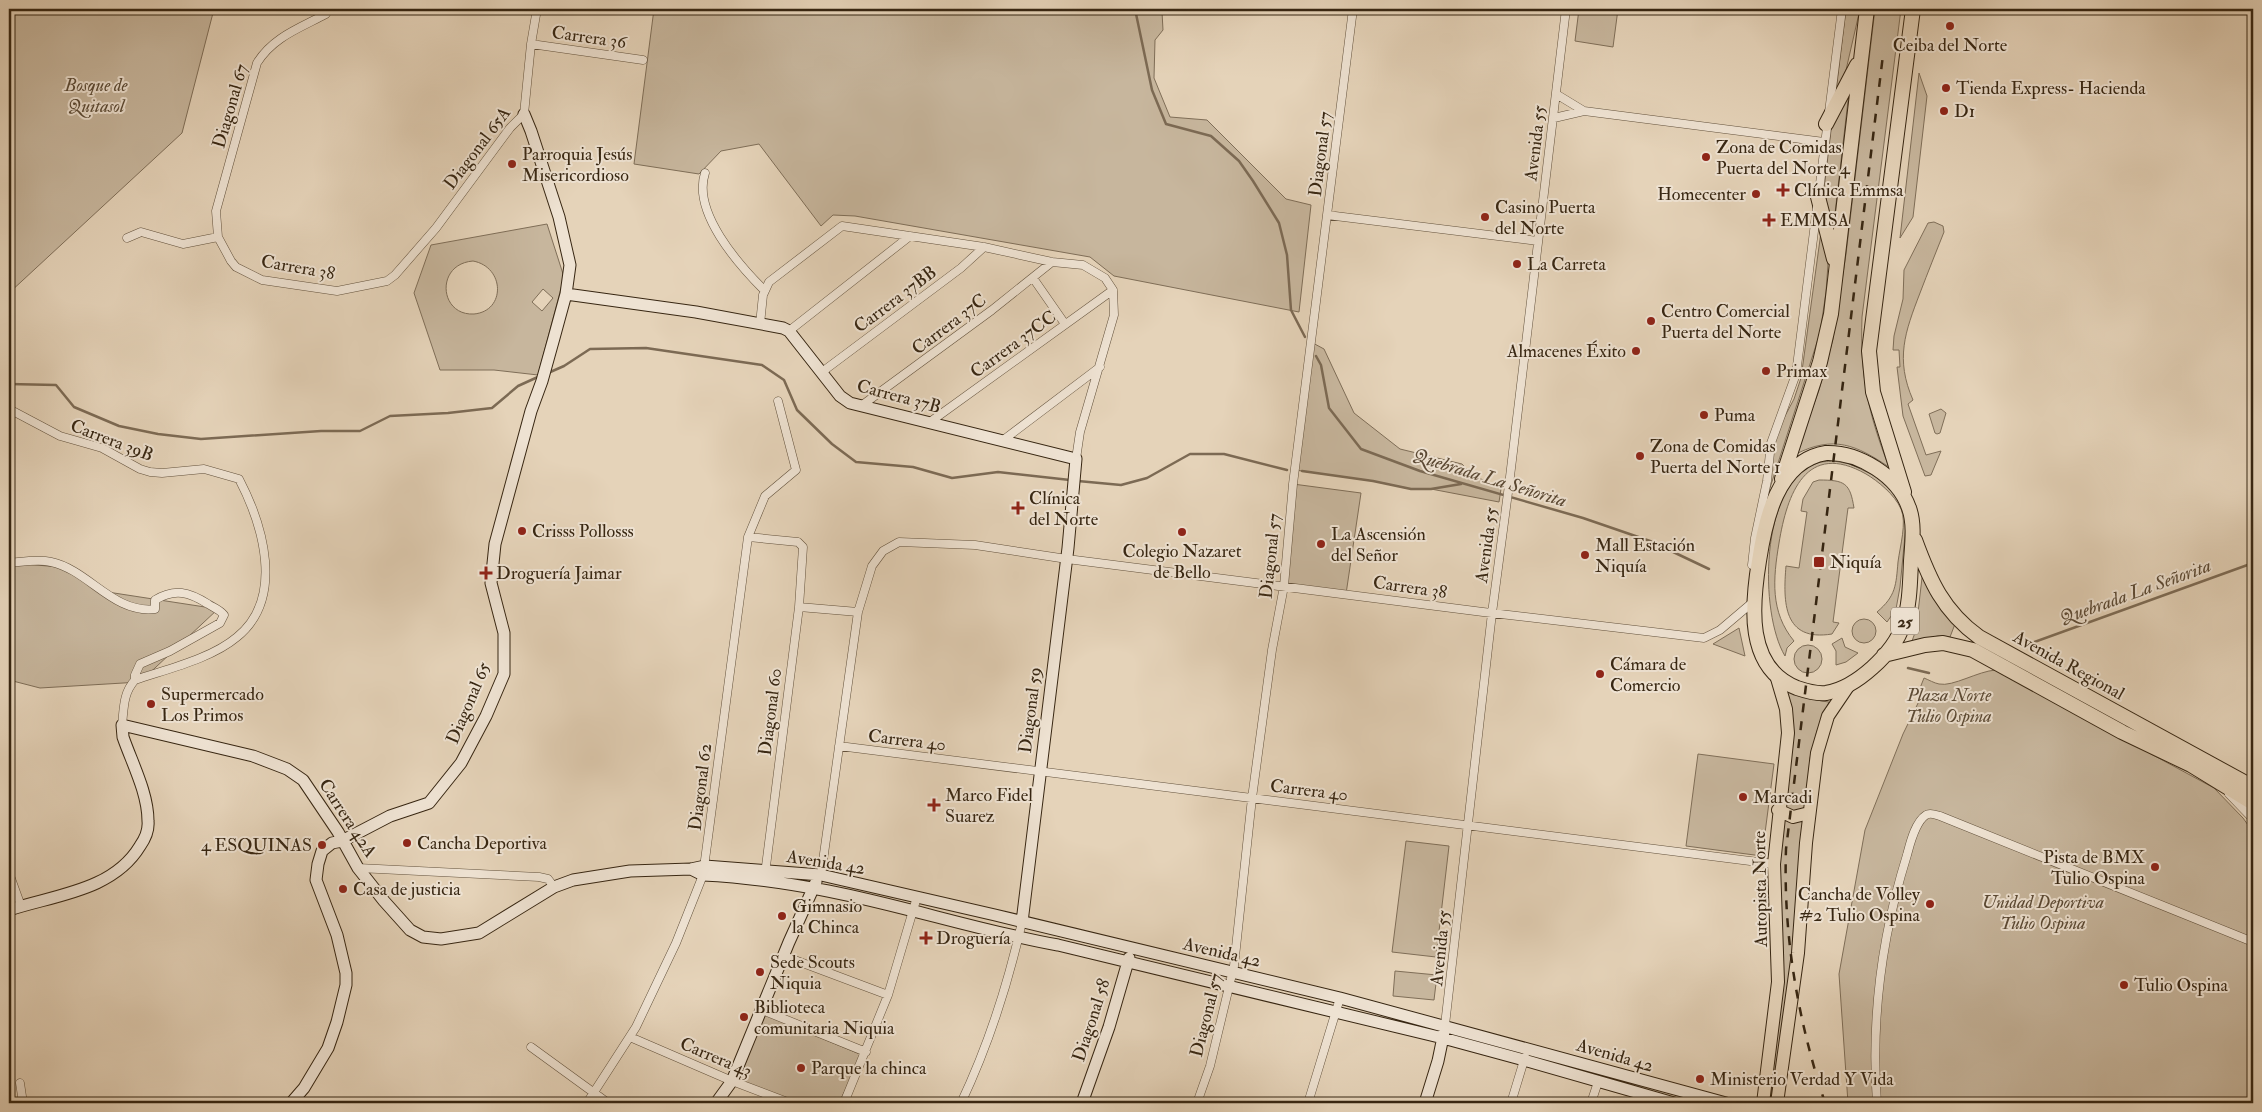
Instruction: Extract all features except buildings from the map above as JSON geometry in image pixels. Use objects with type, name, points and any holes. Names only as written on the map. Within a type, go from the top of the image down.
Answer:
[{"type":"highway","name":"25","points":[[1867,9],[1831,314],[1820,362],[1766,527],[1754,587],[1753,602],[1757,641],[1766,662],[1776,675],[1793,686],[1816,692],[1826,692],[1849,685],[1874,666],[1897,638],[1906,616],[1912,532],[1909,508],[1873,392],[1869,351],[1913,9]]},
{"type":"highway","points":[[1826,124],[1860,58]]},
{"type":"highway","points":[[1818,197],[1836,268]]},
{"type":"highway","name":"25","points":[[1777,493],[1786,478],[1798,465],[1818,454],[1833,453],[1850,456],[1884,474],[1895,484],[1909,508]]},
{"type":"highway","name":"Avenida Regional","points":[[1912,532],[1933,586],[1944,605],[1965,627],[1979,637],[2253,787]]},
{"type":"highway","name":"Avenida Regional","points":[[1884,655],[1925,645],[1943,644],[1973,650],[2122,732],[2191,766],[2253,803]]},
{"type":"main road","name":"Autopista Norte","points":[[1764,1103],[1779,974],[1774,864],[1788,721],[1776,675]]},
{"type":"main road","points":[[1777,1103],[1798,953],[1809,813],[1820,739],[1828,716],[1849,685]]},
{"type":"main road","points":[[1778,810],[1793,817],[1809,813]]},
{"type":"street","name":"Diagonal 65A","points":[[387,281],[395,275],[436,228],[510,128],[524,114],[531,44],[537,9]]},
{"type":"street","name":"Diagonal 57","points":[[1197,1103],[1210,1066],[1230,988],[1252,798],[1272,650],[1284,586],[1293,484],[1353,9]]},
{"type":"street","name":"Avenida 55","points":[[1445,1026],[1492,613],[1509,489],[1566,9]]},
{"type":"street","points":[[1754,587],[1752,567],[1755,538],[1767,481],[1771,443],[1796,374],[1842,9]]},
{"type":"street","name":"Diagonal 67","points":[[216,211],[257,62],[275,40],[326,14]]},
{"type":"street","name":"Carrera 36","points":[[531,44],[644,60]]},
{"type":"street","points":[[1556,94],[1584,111]]},
{"type":"street","points":[[1554,118],[1584,111],[1824,142]]},
{"type":"street","name":"Diagonal 65","points":[[291,1103],[304,1088],[328,1048],[344,997],[346,973],[343,957],[316,880],[322,850],[332,843],[342,841],[390,816],[429,803],[461,763],[504,674],[506,657],[504,633],[492,590],[491,571],[495,544],[531,411],[546,368],[566,294],[570,265],[559,217],[524,114]]},
{"type":"street","points":[[705,173],[702,187],[703,197],[711,221],[726,246],[764,290],[760,324]]},
{"type":"street","name":"Carrera 38","points":[[216,211],[218,237],[226,254],[236,267],[262,280],[337,291],[387,281]]},
{"type":"street","points":[[1327,215],[1538,241]]},
{"type":"street","name":"Carrera 37BB","points":[[764,290],[769,282],[842,226],[984,247],[1052,262],[1083,266],[1094,270],[1105,278],[1113,290]]},
{"type":"street","points":[[127,238],[141,232],[183,244],[218,237]]},
{"type":"street","points":[[566,294],[696,312],[789,331],[910,236]]},
{"type":"street","name":"Carrera 37BB","points":[[822,372],[961,268],[984,247]]},
{"type":"street","name":"Carrera 37C","points":[[860,406],[1052,262]]},
{"type":"street","points":[[1032,278],[1065,324]]},
{"type":"street","name":"Diagonal 59","points":[[961,1103],[979,1064],[1022,922],[1067,559],[1076,458],[1080,432],[1114,315],[1113,290]]},
{"type":"street","name":"Carrera 37CC","points":[[930,422],[1113,290]]},
{"type":"street","name":"Carrera 37B","points":[[789,331],[840,396],[860,406],[1076,458]]},
{"type":"street","points":[[1002,441],[1100,367]]},
{"type":"street","name":"Diagonal 62","points":[[587,1103],[595,1094],[636,1027],[676,943],[704,870],[748,536],[765,496],[794,472],[796,466],[778,401]]},
{"type":"street","name":"Carrera 39B","points":[[9,408],[60,436],[102,448],[140,469],[162,473],[204,469],[239,478],[258,523],[266,569],[261,605],[249,625],[237,638],[213,652],[135,680]]},
{"type":"street","name":"Diagonal 60","points":[[748,536],[798,542],[803,547],[799,607],[764,876]]},
{"type":"street","name":"Carrera 38","points":[[858,612],[872,566],[883,551],[899,542],[975,544],[1067,559],[1704,638],[1720,630],[1753,602]]},
{"type":"street","points":[[9,563],[50,562],[68,568],[125,604],[144,610],[155,609],[155,600],[166,593],[180,592],[200,598],[224,615],[220,623],[170,651],[140,664],[136,670],[135,680],[128,688],[122,725],[123,737],[147,808],[148,823],[146,837],[129,860],[109,878],[64,895],[9,910]]},
{"type":"street","points":[[716,1103],[732,1081],[812,889],[821,875],[858,612],[799,607]]},
{"type":"street","name":"Carrera 42A","points":[[122,725],[253,756],[287,769],[303,780],[358,868],[410,930],[423,936],[441,939],[479,933],[554,887],[573,880],[630,871],[704,870]]},
{"type":"street","name":"Carrera 40","points":[[839,746],[1774,864]]},
{"type":"street","points":[[2191,766],[2231,796],[2253,819]]},
{"type":"street","points":[[1877,1103],[1875,1076],[1876,1026],[1890,921],[1912,840],[1924,815],[1929,813],[1940,816],[2253,942]]},
{"type":"street","points":[[358,868],[540,876],[548,878],[554,887]]},
{"type":"street","name":"Avenida 42","points":[[704,870],[764,876],[821,875],[1340,998],[1726,1103]]},
{"type":"street","points":[[9,873],[21,906]]},
{"type":"street","name":"Avenida 42","points":[[764,876],[812,889],[1018,938],[1058,945],[1443,1038],[1672,1103]]},
{"type":"street","points":[[844,1103],[888,995],[917,897]]},
{"type":"street","name":"Diagonal 58","points":[[1082,1103],[1109,1027],[1132,948]]},
{"type":"street","points":[[784,956],[888,995]]},
{"type":"street","points":[[1308,1103],[1340,998]]},
{"type":"street","points":[[762,1010],[866,1052]]},
{"type":"street","points":[[1425,1103],[1445,1026]]},
{"type":"street","name":"Carrera 43","points":[[630,1037],[732,1081],[790,1103]]},
{"type":"street","points":[[531,1046],[608,1103]]},
{"type":"street","points":[[1511,1103],[1528,1048]]},
{"type":"street","points":[[1591,1103],[1598,1082]]},
{"type":"street","points":[[20,1083],[23,1103]]},
{"type":"green space","name":"Bosque de Quitasol","points":[[9,9],[214,9],[182,133],[9,293]]},
{"type":"green space","points":[[654,9],[1160,9],[1162,12],[1163,30],[1155,40],[1154,78],[1170,117],[1207,120],[1286,199],[1311,205],[1299,312],[1114,276],[1090,257],[855,216],[833,215],[821,226],[759,144],[721,151],[699,174],[634,164]]},
{"type":"green space","points":[[1579,9],[1618,9],[1613,47],[1575,41]]},
{"type":"green space","points":[[1846,9],[1860,9],[1846,70],[1836,92]]},
{"type":"green space","points":[[1875,9],[1901,9],[1862,317],[1862,358],[1867,394],[1889,467],[1866,453],[1844,445],[1822,445],[1796,454],[1819,390],[1833,339],[1846,254]]},
{"type":"green space","points":[[1919,73],[1927,96],[1913,217],[1900,238]]},
{"type":"green space","points":[[1849,92],[1834,222],[1823,198],[1832,122]]},
{"type":"green space","points":[[1934,222],[1943,226],[1944,232],[1910,320],[1906,333],[1903,358],[1904,371],[1913,400],[1908,404],[1926,455],[1941,451],[1931,475],[1925,476],[1903,416],[1897,367],[1900,367],[1899,350],[1893,350],[1894,336],[1903,299],[1904,270],[1928,223]]},
{"type":"green space","points":[[547,224],[564,277],[538,375],[494,370],[440,370],[414,293],[431,245]],"holes":[[[473,261],[484,265],[491,271],[498,289],[492,305],[484,311],[474,314],[462,312],[454,307],[448,299],[446,289],[447,280],[452,271],[461,264]],[[543,289],[553,298],[542,311],[532,302]]]},
{"type":"green space","points":[[1822,225],[1829,250],[1826,292],[1820,333],[1768,494],[1776,433],[1794,399],[1801,378]]},
{"type":"green space","points":[[1311,342],[1324,349],[1354,413],[1400,449],[1462,464],[1473,475],[1501,489],[1499,502],[1431,489],[1411,489],[1373,481],[1295,470]]},
{"type":"green space","points":[[1941,409],[1946,413],[1940,433],[1937,434],[1929,414]]},
{"type":"green space","points":[[1834,461],[1850,464],[1883,481],[1903,503],[1906,525],[1896,609],[1887,622],[1877,612],[1888,601],[1894,590],[1903,528],[1901,509],[1886,489],[1866,474],[1845,465],[1828,464],[1814,468],[1803,477],[1794,491],[1779,543],[1775,569],[1775,595],[1781,619],[1794,641],[1787,648],[1785,656],[1777,636],[1771,611],[1769,582],[1770,552],[1774,523],[1783,497],[1797,477],[1817,463]]},
{"type":"green space","points":[[1819,480],[1835,481],[1845,485],[1850,493],[1854,508],[1848,508],[1833,622],[1839,623],[1832,634],[1816,635],[1804,632],[1795,625],[1786,605],[1785,580],[1786,566],[1799,568],[1807,512],[1801,511],[1803,499],[1813,482]]},
{"type":"green space","points":[[1293,484],[1361,493],[1346,594],[1284,586]]},
{"type":"green space","points":[[15,563],[69,568],[101,591],[218,609],[140,682],[40,688],[9,680],[9,574]]},
{"type":"green space","points":[[1923,569],[1955,624],[1950,637],[1938,636],[1912,641],[1916,630]]},
{"type":"green space","points":[[1864,619],[1873,622],[1876,631],[1873,640],[1864,643],[1855,640],[1852,631],[1855,622]]},
{"type":"green space","points":[[1739,628],[1745,656],[1713,644]]},
{"type":"green space","points":[[1842,638],[1845,647],[1858,653],[1846,662],[1836,665],[1836,651],[1832,644]]},
{"type":"green space","points":[[1808,645],[1818,649],[1822,659],[1818,669],[1808,673],[1798,669],[1794,659],[1798,649]]},
{"type":"green space","name":"Unidad Deportiva Tulio Ospina","points":[[1996,670],[2214,788],[2243,818],[2253,832],[2253,1103],[1848,1103],[1839,974],[1865,830],[1903,734],[1922,695],[1920,688],[1924,678],[1937,684],[1945,684]]},
{"type":"green space","points":[[1780,684],[1803,696],[1829,702],[1817,731],[1810,758],[1796,933],[1772,1096],[1768,1096],[1777,866],[1787,769]]},
{"type":"green space","points":[[1698,754],[1774,764],[1762,856],[1686,846]]},
{"type":"green space","points":[[1406,841],[1449,846],[1436,957],[1392,952]]},
{"type":"green space","points":[[1395,971],[1437,975],[1434,1000],[1393,996]]},
{"type":"green space","name":"Parque la chinca","points":[[764,1014],[862,1055],[839,1103],[797,1103],[739,1080]]},
{"type":"waterway","name":"Quebrada La Señorita","points":[[1135,9],[1152,90],[1166,124],[1211,136],[1239,161],[1279,223],[1287,255],[1291,310],[1305,337]]},
{"type":"waterway","points":[[548,373],[564,366],[590,349],[646,348],[762,365],[784,380],[797,410],[832,444],[856,462],[913,467],[952,478],[998,472],[1070,480]]},
{"type":"waterway","name":"Quebrada La Señorita","points":[[1316,356],[1321,365],[1329,408],[1361,449],[1420,471],[1583,518],[1650,541],[1709,569]]},
{"type":"waterway","points":[[9,384],[56,385],[74,407],[119,426],[158,434],[201,439],[321,431],[360,431],[390,416],[448,413],[492,408],[518,386],[540,376]]},
{"type":"waterway","points":[[1078,481],[1121,485],[1147,478],[1190,454],[1224,454],[1287,470]]},
{"type":"waterway","points":[[1302,471],[1373,481],[1411,489],[1431,489],[1461,484]]},
{"type":"waterway","name":"Quebrada La Señorita","points":[[2026,645],[2253,563]]},
{"type":"waterway","name":"Quebrada La Señorita","points":[[1908,668],[1929,673]]},
{"type":"railway","points":[[1825,1103],[1807,1041],[1794,978],[1787,914],[1786,849],[1883,55]]},
{"type":"place","name":"Ceiba del Norte","points":[[1950,26]]},
{"type":"place","name":"Tienda Express- Hacienda","points":[[1946,88]]},
{"type":"place","name":"D1","points":[[1944,111]]},
{"type":"place","name":"Zona de Comidas Puerta del Norte 4","points":[[1706,157]]},
{"type":"place","name":"Parroquia Jesús Misericordioso","points":[[512,164]]},
{"type":"place","name":"Clínica Emmsa","points":[[1783,190]]},
{"type":"place","name":"Homecenter","points":[[1756,194]]},
{"type":"place","name":"Casino Puerta del Norte","points":[[1485,217]]},
{"type":"place","name":"EMMSA","points":[[1769,220]]},
{"type":"place","name":"La Carreta","points":[[1517,264]]},
{"type":"place","name":"Centro Comercial Puerta del Norte","points":[[1651,321]]},
{"type":"place","name":"Almacenes Éxito","points":[[1636,351]]},
{"type":"place","name":"Primax","points":[[1766,371]]},
{"type":"place","name":"Puma","points":[[1704,415]]},
{"type":"place","name":"Zona de Comidas Puerta del Norte 1","points":[[1640,456]]},
{"type":"place","name":"Clínica del Norte","points":[[1018,508]]},
{"type":"place","name":"Crisss Pollosss","points":[[522,531]]},
{"type":"place","name":"Colegio Nazaret de Bello","points":[[1182,532]]},
{"type":"place","name":"La Ascensión del Señor","points":[[1321,544]]},
{"type":"place","name":"Mall Estación Niquía","points":[[1585,555]]},
{"type":"place","name":"Niquía","points":[[1819,562]]},
{"type":"place","name":"Droguería Jaimar","points":[[486,573]]},
{"type":"place","name":"Cámara de Comercio","points":[[1600,674]]},
{"type":"place","name":"Supermercado Los Primos","points":[[151,704]]},
{"type":"place","name":"Marcadi","points":[[1743,797]]},
{"type":"place","name":"Marco Fidel Suarez","points":[[934,805]]},
{"type":"place","name":"Cancha Deportiva","points":[[407,843]]},
{"type":"place","name":"4 ESQUINAS","points":[[322,845]]},
{"type":"place","name":"Pista de BMX Tulio Ospina","points":[[2155,867]]},
{"type":"place","name":"Casa de justicia","points":[[343,889]]},
{"type":"place","name":"Cancha de Volley #2 Tulio Ospina","points":[[1930,904]]},
{"type":"place","name":"Gimnasio la Chinca","points":[[782,916]]},
{"type":"place","name":"Droguería","points":[[926,938]]},
{"type":"place","name":"Sede Scouts Niquia","points":[[760,972]]},
{"type":"place","name":"Tulio Ospina","points":[[2124,985]]},
{"type":"place","name":"Biblioteca comunitaria Niquia","points":[[744,1017]]},
{"type":"place","name":"Parque la chinca","points":[[801,1068]]},
{"type":"place","name":"Ministerio Verdad Y Vida","points":[[1700,1079]]},
{"type":"park label","name":"Plaza Norte Tulio Ospina","points":[[1949,705]]}]
